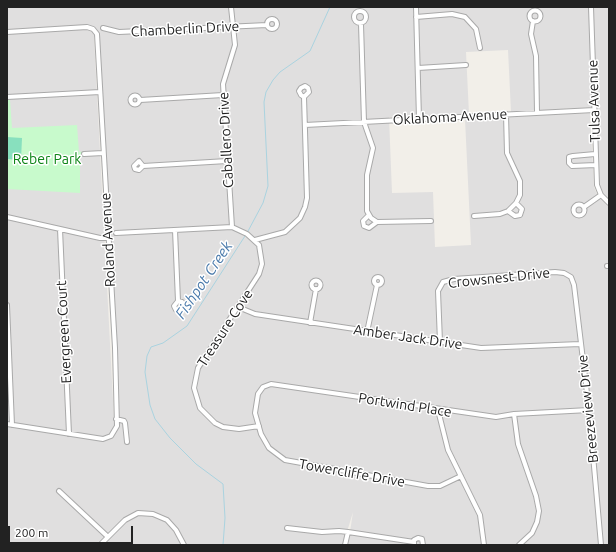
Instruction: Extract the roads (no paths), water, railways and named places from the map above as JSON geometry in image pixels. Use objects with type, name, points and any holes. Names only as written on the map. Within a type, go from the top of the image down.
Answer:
[{"type":"street","name":"Caballero Drive","points":[[232,7],[234,50],[224,78],[223,95],[232,227]]},
{"type":"street","points":[[416,7],[419,119]]},
{"type":"street","name":"Tulsa Avenue","points":[[590,7],[595,154],[597,185],[600,195]]},
{"type":"street","points":[[416,17],[452,14],[464,17],[476,30],[480,48]]},
{"type":"street","points":[[533,21],[531,25],[531,34],[536,56],[537,112]]},
{"type":"street","points":[[361,24],[364,122],[373,148],[367,175],[367,211],[369,215],[377,222]]},
{"type":"street","name":"Chamberlin Drive","points":[[103,28],[119,32],[267,25]]},
{"type":"street","name":"Roland Avenue","points":[[7,32],[84,27],[95,31],[97,37],[115,348],[116,419]]},
{"type":"street","points":[[418,68],[466,65]]},
{"type":"street","points":[[7,97],[100,92]]},
{"type":"street","points":[[140,100],[223,95]]},
{"type":"street","points":[[116,233],[232,227],[237,228],[255,240],[285,232],[297,222],[304,211],[307,198],[304,97]]},
{"type":"street","name":"Oklahoma Avenue","points":[[305,125],[594,110]]},
{"type":"street","points":[[474,216],[500,214],[508,211],[516,203],[521,188],[517,173],[507,153],[506,114]]},
{"type":"street","points":[[84,154],[103,153]]},
{"type":"street","points":[[595,154],[570,157],[569,163],[572,166],[596,165]]},
{"type":"street","points":[[143,166],[227,161]]},
{"type":"street","points":[[584,207],[600,195],[609,203]]},
{"type":"street","points":[[508,211],[515,216],[520,215],[522,209],[516,203]]},
{"type":"street","points":[[369,215],[363,221],[364,226],[369,228],[377,222],[431,220]]},
{"type":"street","points":[[7,217],[108,238]]},
{"type":"street","name":"Evergreen Court","points":[[60,229],[69,434]]},
{"type":"street","points":[[174,230],[178,300]]},
{"type":"street","name":"Treasure Cove","points":[[255,240],[259,245],[262,255],[262,264],[259,274],[198,368],[195,382],[195,393],[200,408],[215,423],[223,427],[239,429],[258,426]]},
{"type":"street","name":"Crowsnest Drive","points":[[440,342],[438,291],[443,282],[454,279],[555,272],[568,275]]},
{"type":"street","name":"Breezeview Drive","points":[[568,275],[574,285],[589,410],[601,545]]},
{"type":"street","points":[[367,332],[377,285]]},
{"type":"street","points":[[310,323],[316,289]]},
{"type":"street","points":[[7,305],[10,424],[99,439],[108,438],[116,429],[116,419],[124,420],[127,442]]},
{"type":"street","name":"Amber Jack Drive","points":[[238,307],[255,314],[367,332],[487,348],[580,344]]},
{"type":"street","name":"Portwind Place","points":[[258,426],[255,412],[257,399],[263,387],[271,384],[438,410],[496,417],[514,414],[589,410]]},
{"type":"street","points":[[438,410],[446,445],[480,515],[484,545]]},
{"type":"street","points":[[514,414],[518,444],[536,496],[539,511],[537,522],[532,533],[519,545]]},
{"type":"street","name":"Towercliffe Drive","points":[[258,426],[269,448],[279,457],[292,462],[428,486],[440,486],[461,476]]},
{"type":"street","points":[[59,491],[107,536]]},
{"type":"street","points":[[100,545],[107,536],[132,515],[138,513],[153,514],[167,520],[172,525],[184,545]]},
{"type":"street","points":[[287,528],[325,533],[336,531],[348,532],[414,544],[415,539],[420,538],[423,541],[423,545]]},
{"type":"street","points":[[345,545],[348,532]]},
{"type":"waterway","name":"Fishpot Creek","points":[[247,233],[263,203],[268,186],[264,102],[266,92],[280,72],[310,51],[330,7]]},
{"type":"waterway","name":"Fishpot Creek","points":[[223,545],[225,518],[223,484],[196,464],[170,438],[155,419],[150,405],[145,372],[147,356],[151,347],[163,343],[187,326],[245,236]]},
{"type":"park label","name":"Reber Park","points":[[47,159]]}]
